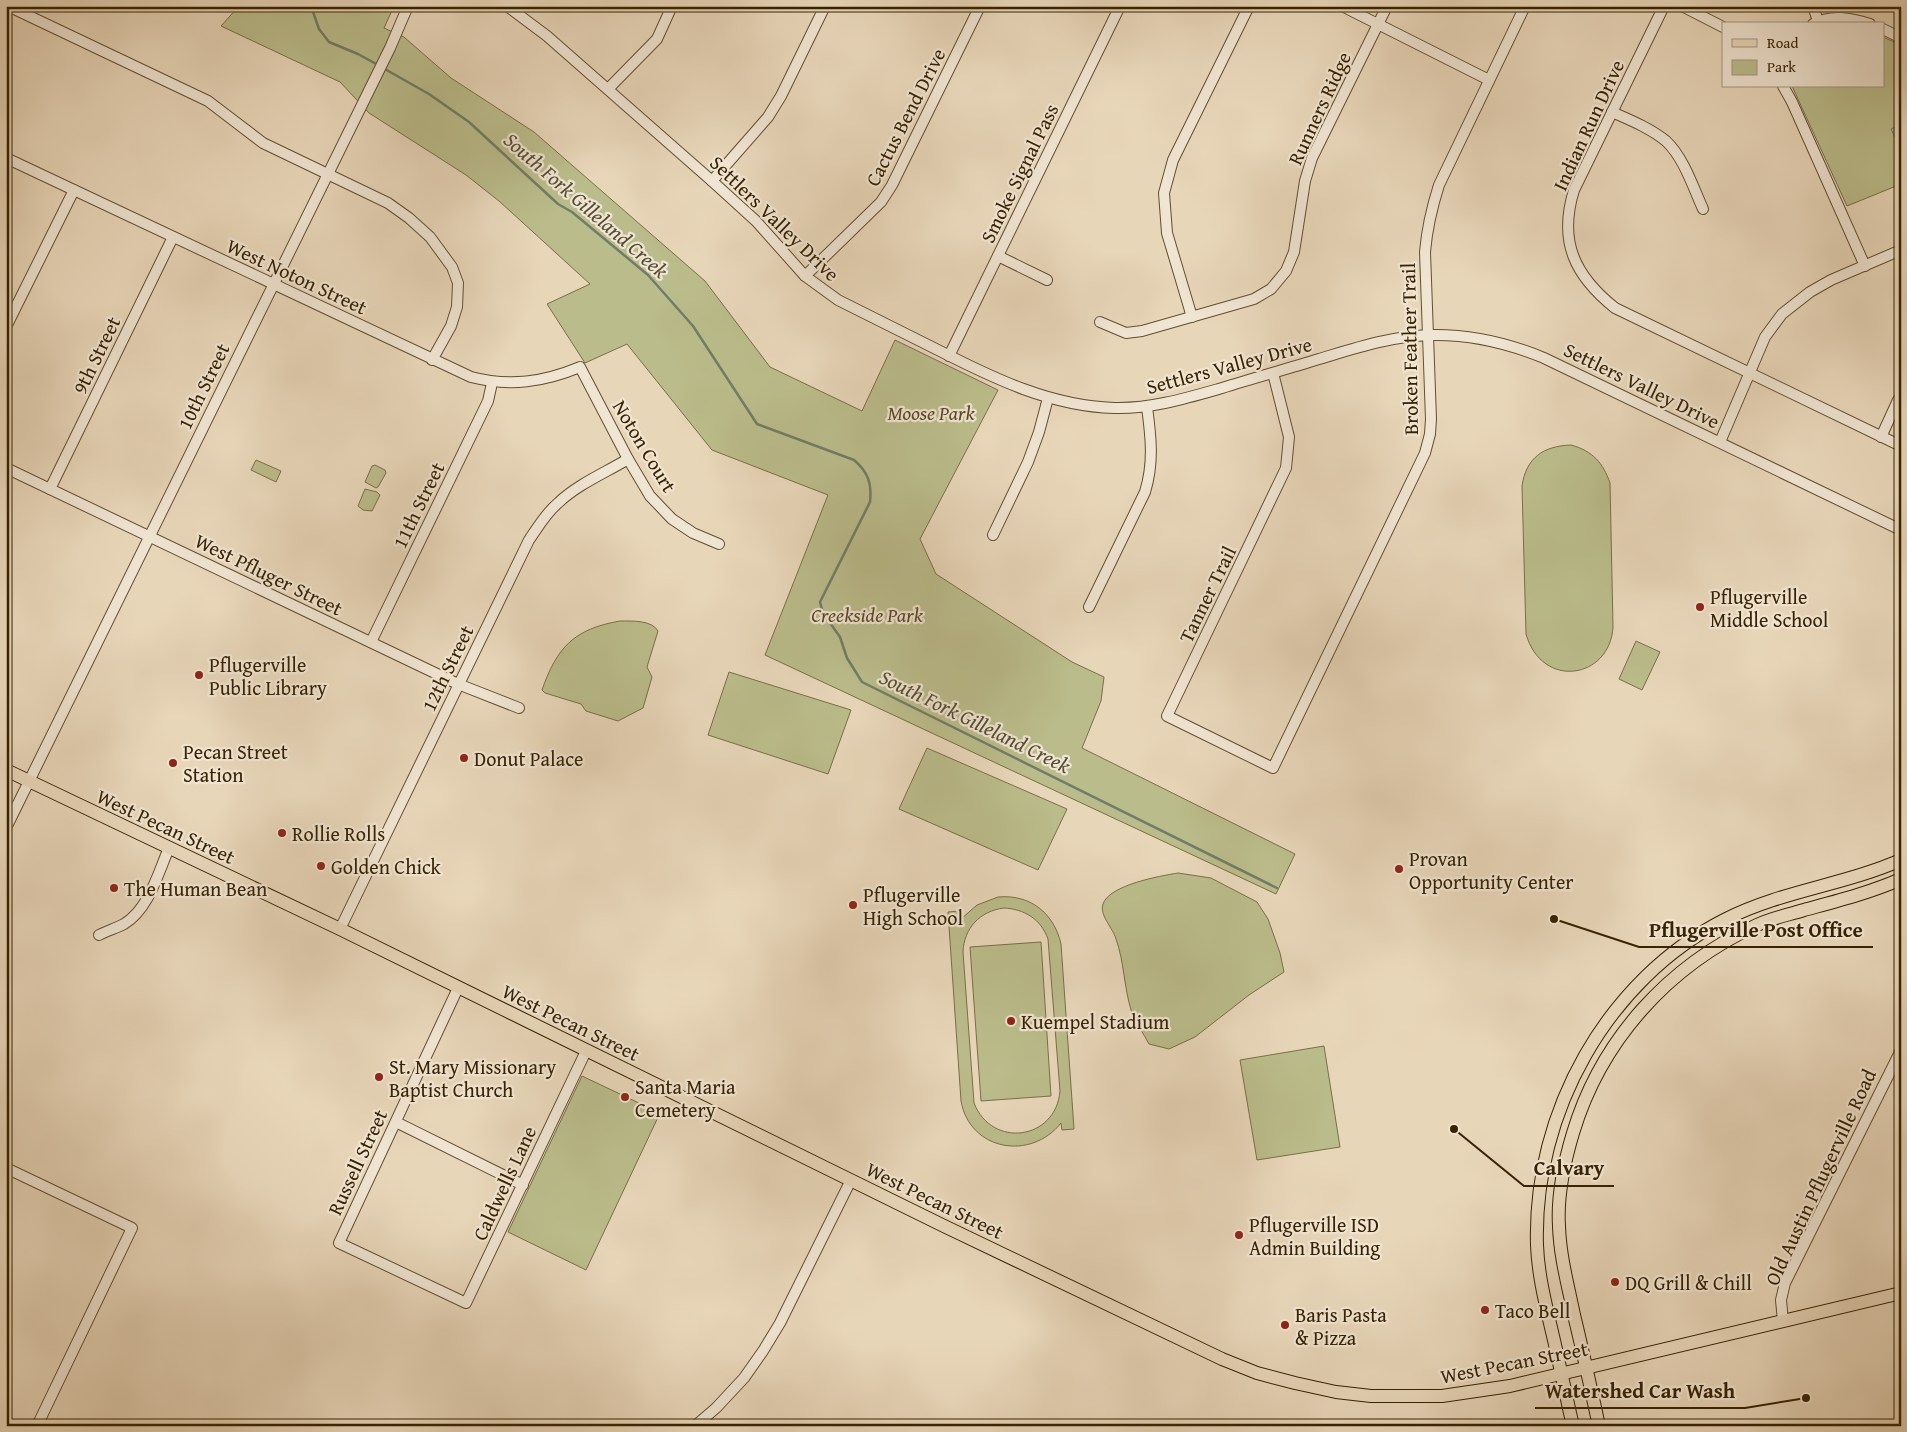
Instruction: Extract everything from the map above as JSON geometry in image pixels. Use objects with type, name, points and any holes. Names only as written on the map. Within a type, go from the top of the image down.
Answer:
[{"type":"main road","name":"West Pecan Street","points":[[6,770],[340,929],[586,1051],[1222,1359],[1257,1373],[1336,1392],[1362,1395],[1410,1397],[1468,1393],[1510,1386],[1901,1294]]},
{"type":"main road","points":[[1573,1426],[1539,1270],[1537,1246],[1538,1204],[1546,1156],[1554,1125],[1566,1092],[1593,1041],[1616,1009],[1664,961],[1725,919],[1774,899],[1876,871],[1901,860]]},
{"type":"main road","points":[[1599,1426],[1562,1260],[1559,1203],[1566,1153],[1585,1097],[1608,1053],[1630,1021],[1673,978],[1701,956],[1759,924],[1855,897],[1901,879]]},
{"type":"main road","points":[[1808,889],[1813,908]]},
{"type":"main road","points":[[1725,919],[1735,936]]},
{"type":"main road","points":[[1616,1009],[1630,1021]]},
{"type":"main road","points":[[1538,1204],[1559,1203]]},
{"type":"street","points":[[8,6],[208,101],[263,143],[388,203],[402,213],[430,237],[452,267],[458,284],[457,307],[451,326],[432,360]]},
{"type":"street","name":"10th Street","points":[[6,828],[388,51],[408,6]]},
{"type":"street","name":"Settlers Valley Drive","points":[[506,6],[540,30],[712,181],[756,221],[805,276],[838,300],[1021,390],[1048,398],[1088,406],[1116,408],[1147,407],[1273,373],[1363,345],[1397,338],[1429,335],[1469,337],[1518,348],[1552,362],[1901,530]]},
{"type":"street","points":[[608,89],[656,39],[672,6]]},
{"type":"street","points":[[712,181],[754,135],[781,96],[826,6]]},
{"type":"street","name":"Cactus Bend Drive","points":[[805,276],[881,202],[892,185],[980,6]]},
{"type":"street","name":"Smoke Signal Pass","points":[[949,356],[1120,6]]},
{"type":"street","points":[[1192,317],[1167,233],[1164,193],[1173,160],[1249,6]]},
{"type":"street","points":[[1342,6],[1489,80]]},
{"type":"street","name":"Runners Ridge","points":[[1100,322],[1126,332],[1142,331],[1254,299],[1271,289],[1286,271],[1294,252],[1305,181],[1312,158],[1387,6]]},
{"type":"street","name":"Broken Feather Trail","points":[[1273,768],[1425,453],[1430,434],[1431,419],[1425,252],[1431,209],[1439,184],[1526,6]]},
{"type":"street","name":"Indian Run Drive","points":[[1664,6],[1574,190],[1570,203],[1568,231],[1575,261],[1585,280],[1615,308],[1901,446]]},
{"type":"street","points":[[1682,6],[1722,26]]},
{"type":"street","points":[[1813,6],[1816,22],[1848,18],[1863,22]]},
{"type":"street","points":[[1884,30],[1901,38]]},
{"type":"street","points":[[1784,88],[1865,266]]},
{"type":"street","points":[[1612,112],[1650,130],[1667,142],[1678,155],[1703,209]]},
{"type":"street","name":"West Noton Street","points":[[6,158],[471,378],[492,383],[537,381],[560,376],[580,368]]},
{"type":"street","points":[[6,327],[74,190]]},
{"type":"street","name":"9th Street","points":[[50,489],[173,237]]},
{"type":"street","points":[[1720,442],[1765,337],[1782,314],[1810,292],[1831,280],[1901,250]]},
{"type":"street","points":[[998,256],[1047,280]]},
{"type":"street","name":"Noton Court","points":[[580,368],[628,460],[650,496],[672,519],[693,533],[719,544]]},
{"type":"street","name":"Tanner Trail","points":[[1273,373],[1289,437],[1286,468],[1167,716],[1273,768]]},
{"type":"street","name":"11th Street","points":[[371,642],[488,401],[492,383]]},
{"type":"street","points":[[993,535],[1028,462],[1039,432],[1048,398]]},
{"type":"street","points":[[1881,437],[1898,400]]},
{"type":"street","points":[[1089,607],[1145,492],[1149,479],[1152,452],[1147,407]]},
{"type":"street","name":"12th Street","points":[[340,929],[529,540],[558,502],[577,488],[628,460]]},
{"type":"street","name":"West Pfluger Street","points":[[6,468],[458,684],[519,708]]},
{"type":"street","points":[[99,935],[124,924],[137,913],[169,848]]},
{"type":"street","name":"Russell Street","points":[[458,988],[339,1243],[466,1303]]},
{"type":"street","name":"Old Austin Pflugerville Road","points":[[1783,1321],[1781,1300],[1785,1283],[1901,1050]]},
{"type":"street","name":"Caldwells Lane","points":[[466,1303],[586,1051]]},
{"type":"street","points":[[396,1122],[523,1185]]},
{"type":"street","points":[[6,1168],[132,1228],[37,1426]]},
{"type":"street","points":[[695,1426],[716,1408],[744,1378],[763,1351],[780,1323],[851,1180]]},
{"type":"green space","name":"Creekside Park","points":[[239,6],[394,6],[384,28],[404,37],[451,78],[534,132],[705,281],[770,367],[862,411],[895,340],[998,390],[920,539],[936,574],[1072,662],[1104,677],[1101,701],[1082,748],[1295,854],[1276,894],[765,655],[828,495],[712,450],[627,344],[585,363],[547,304],[590,284],[499,201],[466,175],[369,113],[340,82],[221,26]]},
{"type":"green space","points":[[1884,37],[1901,45],[1901,184],[1847,206],[1793,88],[1884,88]]},
{"type":"green space","points":[[1571,445],[1591,454],[1604,469],[1610,483],[1613,627],[1609,645],[1600,658],[1588,667],[1574,671],[1560,670],[1546,664],[1534,652],[1526,634],[1522,486],[1527,468],[1538,455],[1552,448]]},
{"type":"green space","points":[[256,460],[281,471],[276,482],[251,470]]},
{"type":"green space","points":[[375,465],[385,470],[386,473],[376,488],[365,482],[372,466]]},
{"type":"green space","points":[[365,489],[377,492],[380,495],[372,511],[363,510],[358,506]]},
{"type":"green space","points":[[620,621],[647,623],[658,631],[647,667],[652,677],[643,708],[618,721],[586,711],[581,704],[545,693],[542,690],[554,662],[569,642],[591,629]]},
{"type":"green space","points":[[1636,641],[1660,652],[1642,690],[1619,679]]},
{"type":"green space","points":[[729,672],[851,710],[828,774],[708,735]]},
{"type":"green space","points":[[927,748],[1067,809],[1038,870],[899,809]]},
{"type":"green space","points":[[1178,873],[1211,878],[1257,902],[1268,919],[1280,953],[1284,972],[1249,995],[1195,1037],[1169,1049],[1149,1044],[1131,1010],[1119,947],[1102,908],[1107,897],[1125,887],[1136,882]]},
{"type":"green space","points":[[998,897],[1010,897],[1030,902],[1039,908],[1053,923],[1061,944],[1074,1129],[1062,1130],[1061,1123],[1048,1135],[1034,1143],[1019,1146],[1003,1145],[989,1140],[976,1131],[967,1118],[961,1101],[948,912],[960,911],[961,919],[977,905]],"holes":[[[1011,909],[1031,916],[1041,926],[1048,939],[1060,1091],[1056,1107],[1047,1120],[1036,1128],[1022,1133],[1008,1132],[994,1127],[983,1118],[974,1103],[963,952],[966,935],[975,922],[995,910]]]},
{"type":"green space","name":"Kuempel Stadium","points":[[1041,942],[1051,1096],[981,1101],[970,947]]},
{"type":"green space","points":[[1324,1046],[1340,1147],[1257,1160],[1240,1060]]},
{"type":"green space","points":[[582,1076],[660,1113],[586,1270],[508,1232]]},
{"type":"shaded area","points":[[1901,124],[1901,150],[1891,129]]},
{"type":"waterway","name":"South Fork Gilleland Creek","points":[[311,6],[319,29],[329,42],[378,65]]},
{"type":"waterway","name":"South Fork Gilleland Creek","points":[[383,68],[429,94],[469,122],[558,204],[572,212],[648,275],[693,326],[757,424],[854,460],[863,469],[870,484],[870,502],[820,602],[823,613],[840,637],[847,658],[862,682],[1277,888]]},
{"type":"place","name":"Pflugerville Middle School","points":[[1700,607]]},
{"type":"place","name":"Pflugerville Public Library","points":[[199,675]]},
{"type":"place","name":"Donut Palace","points":[[464,758]]},
{"type":"place","name":"Pecan Street Station","points":[[173,763]]},
{"type":"place","name":"Rollie Rolls","points":[[282,833]]},
{"type":"place","name":"Golden Chick","points":[[321,866]]},
{"type":"place","name":"Provan Opportunity Center","points":[[1399,869]]},
{"type":"place","name":"The Human Bean","points":[[114,888]]},
{"type":"place","name":"Pflugerville High School","points":[[853,905]]},
{"type":"place","name":"Pflugerville Post Office","points":[[1554,919]]},
{"type":"place","name":"Kuempel Stadium","points":[[1011,1021]]},
{"type":"place","name":"St. Mary Missionary Baptist Church","points":[[379,1077]]},
{"type":"place","name":"Santa Maria Cemetery","points":[[625,1097]]},
{"type":"place","name":"Calvary","points":[[1454,1129]]},
{"type":"place","name":"Pflugerville ISD Admin Building","points":[[1239,1235]]},
{"type":"place","name":"DQ Grill & Chill","points":[[1615,1282]]},
{"type":"place","name":"Taco Bell","points":[[1485,1310]]},
{"type":"place","name":"Baris Pasta & Pizza","points":[[1285,1325]]},
{"type":"place","name":"Watershed Car Wash","points":[[1806,1398]]},
{"type":"park label","name":"Moose Park","points":[[931,412]]}]
